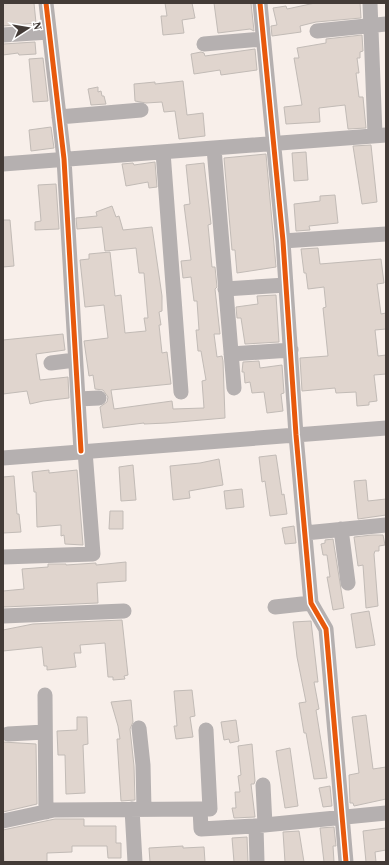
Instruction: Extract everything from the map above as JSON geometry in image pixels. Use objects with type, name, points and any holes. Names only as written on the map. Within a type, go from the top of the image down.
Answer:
[{"type":"street","points":[[3,557],[93,554],[75,360],[64,159],[46,3]]},
{"type":"street","points":[[260,3],[275,143],[296,435],[311,603],[326,629],[346,862]]},
{"type":"street","points":[[3,164],[381,135],[370,3]]},
{"type":"street","points":[[316,31],[386,24]]},
{"type":"street","points":[[3,35],[50,32]]},
{"type":"street","points":[[204,44],[263,39]]},
{"type":"street","points":[[59,117],[141,110]]},
{"type":"street","points":[[214,148],[234,388]]},
{"type":"street","points":[[163,152],[181,392]]},
{"type":"street","points":[[283,241],[386,234]]},
{"type":"street","points":[[226,289],[286,285]]},
{"type":"street","points":[[231,354],[291,350]]},
{"type":"street","points":[[51,363],[75,360]]},
{"type":"street","points":[[78,399],[99,398]]},
{"type":"street","points":[[3,458],[386,428]]},
{"type":"street","points":[[305,533],[386,525]]},
{"type":"street","points":[[341,529],[348,583]]},
{"type":"street","points":[[275,607],[311,603]]},
{"type":"street","points":[[3,616],[124,611]]},
{"type":"street","points":[[45,696],[46,812]]},
{"type":"street","points":[[135,862],[138,809],[143,764],[140,728]]},
{"type":"street","points":[[3,821],[54,810],[210,808],[206,730]]},
{"type":"street","points":[[8,734],[45,732]]},
{"type":"street","points":[[258,862],[263,785]]},
{"type":"street","points":[[200,809],[201,829],[386,813]]},
{"type":"building","points":[[3,3],[34,3],[36,23],[3,26]]},
{"type":"building","points":[[165,3],[192,3],[195,18],[182,20],[184,33],[163,35],[161,16],[167,16]]},
{"type":"building","points":[[214,3],[251,3],[254,31],[250,29],[218,33]]},
{"type":"building","points":[[315,3],[360,3],[361,18],[316,22],[300,26],[301,32],[272,36],[271,26],[277,25],[273,8],[286,6],[287,9]]},
{"type":"building","points":[[362,35],[363,51],[360,52],[360,58],[357,58],[359,73],[356,73],[359,97],[363,97],[366,128],[348,129],[345,105],[319,108],[320,122],[286,124],[284,107],[302,105],[294,58],[299,58],[297,48],[326,43],[326,39]]},
{"type":"building","points":[[35,42],[36,54],[19,55],[18,53],[3,55],[3,44]]},
{"type":"building","points":[[255,49],[257,70],[221,75],[220,70],[194,74],[191,54],[201,52],[204,53],[205,56]]},
{"type":"building","points":[[43,58],[48,101],[33,102],[29,59]]},
{"type":"building","points":[[183,81],[187,115],[203,113],[205,136],[179,139],[175,111],[164,112],[162,102],[146,103],[135,101],[134,84],[155,82],[155,84]]},
{"type":"building","points":[[98,87],[98,92],[101,91],[106,104],[91,105],[88,89]]},
{"type":"building","points":[[51,127],[54,148],[31,151],[29,130]]},
{"type":"building","points":[[371,145],[377,202],[362,204],[353,146]]},
{"type":"building","points":[[306,152],[308,180],[294,181],[292,153]]},
{"type":"building","points":[[266,154],[276,267],[237,273],[235,250],[232,250],[224,158]]},
{"type":"building","points":[[155,162],[157,187],[149,188],[148,182],[126,186],[122,164],[133,163],[134,165]]},
{"type":"building","points":[[204,163],[211,224],[208,225],[212,267],[215,267],[217,287],[215,289],[220,334],[214,334],[217,357],[222,356],[223,361],[225,418],[167,423],[144,423],[103,428],[100,407],[107,402],[108,397],[103,390],[95,389],[93,375],[89,376],[84,341],[108,338],[104,305],[85,307],[80,260],[89,259],[89,254],[110,252],[115,296],[121,295],[125,333],[146,331],[144,318],[148,318],[144,273],[139,273],[136,248],[105,251],[102,227],[77,229],[76,218],[97,216],[96,212],[112,206],[116,217],[119,216],[123,230],[152,227],[162,296],[162,311],[159,312],[161,325],[159,325],[162,353],[167,352],[171,384],[111,390],[114,409],[172,401],[173,409],[204,408],[202,381],[206,380],[201,351],[198,351],[196,330],[199,330],[197,301],[194,301],[191,277],[183,278],[181,261],[191,260],[184,205],[190,204],[186,165]]},
{"type":"building","points":[[56,184],[59,229],[35,230],[35,222],[41,221],[38,185]]},
{"type":"building","points":[[335,195],[338,223],[309,226],[310,230],[296,231],[294,204],[320,201],[320,196]]},
{"type":"building","points":[[3,220],[10,220],[14,266],[3,267]]},
{"type":"building","points":[[318,248],[320,264],[381,259],[384,283],[377,284],[381,314],[386,313],[386,329],[375,330],[378,356],[386,355],[386,374],[374,375],[377,401],[369,402],[369,405],[357,406],[356,392],[336,393],[335,388],[302,391],[300,358],[328,356],[323,308],[326,307],[324,287],[308,289],[301,249]]},
{"type":"building","points":[[276,295],[279,342],[245,344],[241,318],[237,318],[236,307],[258,304],[257,296]]},
{"type":"building","points":[[63,334],[65,350],[36,354],[40,380],[68,377],[69,398],[30,404],[27,391],[3,394],[3,340]]},
{"type":"building","points":[[259,361],[260,368],[282,365],[284,393],[281,394],[283,411],[267,413],[264,392],[252,393],[250,382],[245,383],[244,372],[242,372],[243,362]]},
{"type":"building","points":[[276,455],[282,495],[284,494],[287,514],[270,516],[265,481],[262,482],[259,457]]},
{"type":"building","points":[[219,459],[223,485],[189,491],[190,498],[173,500],[170,466],[200,463]]},
{"type":"building","points":[[133,465],[136,500],[121,501],[119,467]]},
{"type":"building","points":[[49,470],[49,473],[77,470],[83,545],[65,544],[64,535],[61,536],[61,525],[37,527],[36,492],[34,492],[32,472]]},
{"type":"building","points":[[14,476],[17,514],[19,514],[21,532],[3,533],[3,477]]},
{"type":"building","points":[[366,480],[368,501],[386,499],[386,515],[358,519],[354,481]]},
{"type":"building","points":[[242,489],[244,507],[226,509],[224,491]]},
{"type":"building","points":[[110,511],[123,511],[123,529],[109,529]]},
{"type":"building","points":[[294,526],[296,543],[285,544],[282,528]]},
{"type":"building","points":[[383,535],[385,545],[379,546],[379,551],[375,551],[374,554],[378,606],[366,608],[363,565],[358,566],[354,537]]},
{"type":"building","points":[[333,539],[344,608],[333,610],[327,577],[330,577],[327,555],[323,555],[321,544],[325,543],[325,540]]},
{"type":"building","points":[[126,562],[126,581],[97,583],[98,603],[3,607],[3,591],[24,589],[22,569],[48,567],[48,564],[66,565],[96,563],[96,565]]},
{"type":"building","points":[[369,611],[375,645],[356,648],[351,614]]},
{"type":"building","points":[[122,620],[128,675],[124,676],[125,679],[113,680],[113,677],[108,677],[105,643],[80,645],[81,653],[74,653],[76,667],[47,670],[47,666],[44,666],[42,647],[3,651],[3,630],[33,624]]},
{"type":"building","points":[[311,621],[318,682],[314,682],[319,709],[316,710],[327,778],[314,779],[299,703],[306,702],[297,657],[293,622]]},
{"type":"building","points":[[192,690],[195,716],[190,717],[193,737],[176,739],[174,726],[177,726],[174,691]]},
{"type":"building","points":[[131,700],[133,722],[130,729],[134,766],[135,800],[121,801],[117,739],[120,739],[111,702]]},
{"type":"building","points":[[366,715],[373,769],[386,767],[386,799],[354,806],[353,803],[350,803],[349,775],[359,773],[352,717]]},
{"type":"building","points":[[77,717],[87,717],[88,744],[83,745],[85,793],[66,794],[65,755],[58,755],[57,731],[77,730]]},
{"type":"building","points":[[236,720],[239,741],[230,743],[229,739],[224,740],[221,722]]},
{"type":"building","points":[[3,742],[36,744],[37,804],[3,812]]},
{"type":"building","points":[[252,744],[255,781],[254,784],[251,784],[255,817],[234,818],[232,808],[236,808],[235,792],[240,792],[238,776],[241,775],[238,746]]},
{"type":"building","points":[[290,748],[298,806],[285,808],[276,751]]},
{"type":"building","points":[[330,786],[332,806],[323,807],[319,788]]},
{"type":"building","points":[[55,819],[84,819],[84,826],[116,826],[116,843],[121,843],[121,858],[108,858],[107,846],[72,846],[72,852],[47,853],[47,862],[4,862],[3,830]]},
{"type":"building","points":[[334,827],[336,846],[333,846],[334,862],[324,862],[320,828]]},
{"type":"building","points":[[386,828],[386,850],[375,852],[376,862],[366,862],[363,831]]},
{"type":"building","points":[[299,831],[304,862],[285,862],[283,832]]},
{"type":"building","points":[[247,837],[248,862],[234,862],[232,838]]},
{"type":"building","points":[[183,846],[183,848],[204,847],[205,862],[150,862],[149,848]]},
{"type":"cycle path","points":[[46,3],[64,159],[81,451]]},
{"type":"cycle path","points":[[260,3],[283,241],[296,435],[311,603],[326,629],[346,862]]}]
